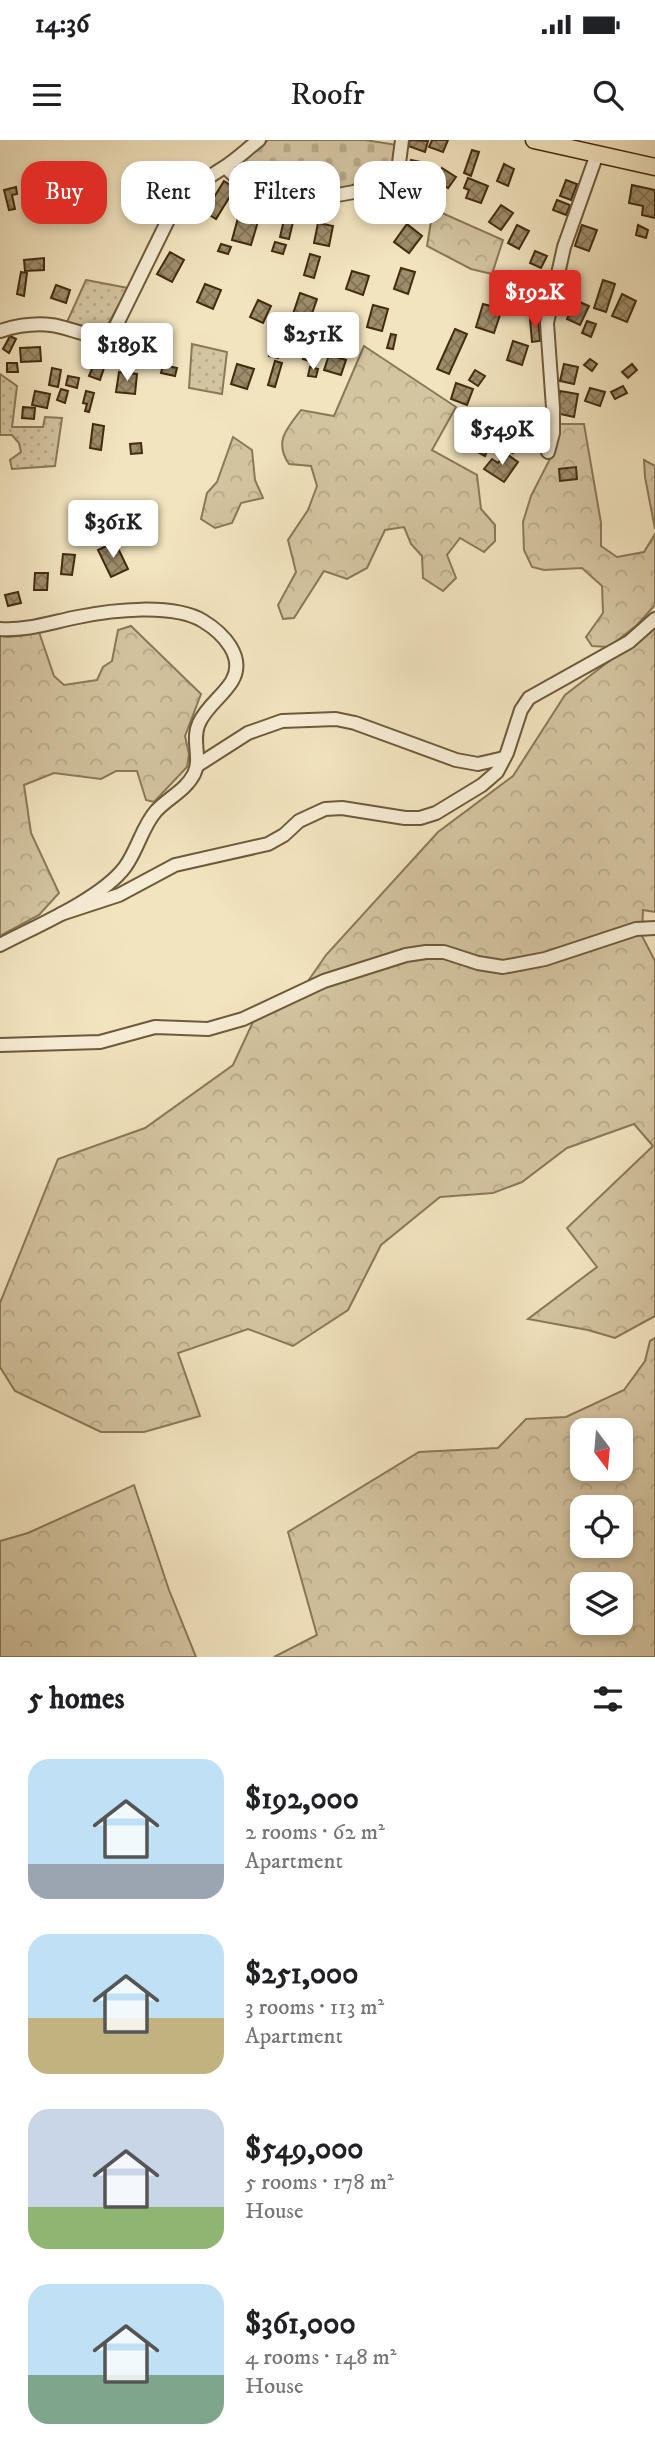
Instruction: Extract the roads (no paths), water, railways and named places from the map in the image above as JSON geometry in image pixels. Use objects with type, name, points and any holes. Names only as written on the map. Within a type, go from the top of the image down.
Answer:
[{"type":"main road","points":[[534,140],[655,166]]},
{"type":"street","points":[[0,331],[25,325],[50,325],[97,336],[108,335],[115,328],[181,199],[200,180],[225,167],[259,140]]},
{"type":"street","points":[[225,167],[242,183],[305,197],[332,196],[354,192],[392,175],[399,163],[402,140]]},
{"type":"street","points":[[548,452],[553,408],[547,323],[564,247],[597,154]]},
{"type":"street","points":[[0,629],[15,630],[82,616],[161,609],[180,611],[203,621],[231,647],[236,659],[236,670],[231,682],[198,724],[195,739],[198,765],[193,777],[149,820],[125,867],[110,882],[61,914],[0,945]]},
{"type":"street","points":[[61,914],[120,895],[175,865],[268,844],[284,835],[299,821],[325,809],[342,808],[405,818],[420,818],[436,813],[482,785],[497,772],[521,710],[529,698],[629,642],[655,620]]},
{"type":"street","points":[[198,765],[247,733],[282,720],[336,719],[355,723],[456,760],[478,764],[504,758]]},
{"type":"street","points":[[0,1045],[100,1042],[155,1027],[216,1028],[243,1019],[324,981],[426,951],[443,952],[490,966],[503,967],[545,959],[636,929],[655,928]]}]
